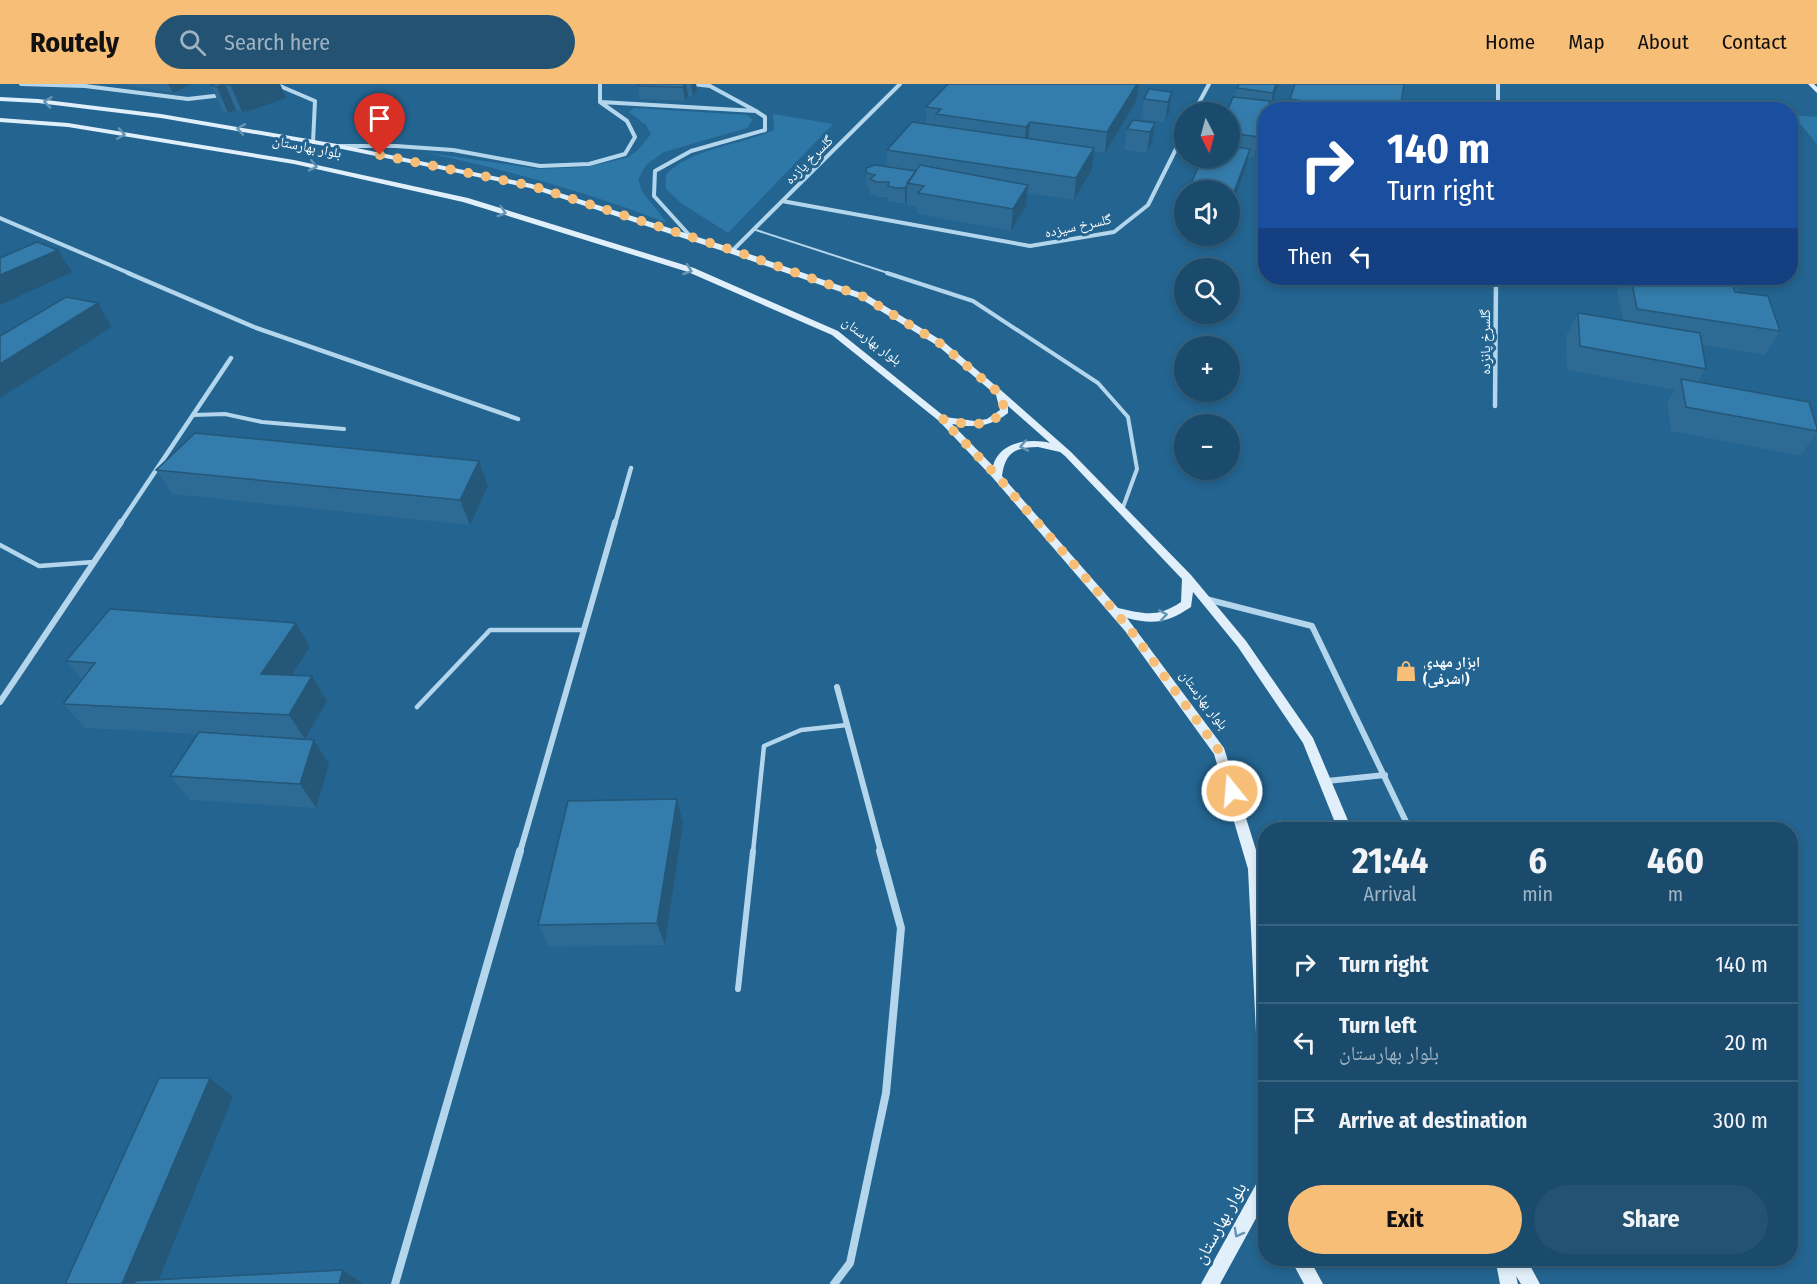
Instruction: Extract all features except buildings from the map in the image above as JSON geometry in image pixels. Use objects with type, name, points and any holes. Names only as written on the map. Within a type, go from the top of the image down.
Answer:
[{"type":"street","points":[[21,84],[85,86],[188,99],[223,95],[232,91]]},
{"type":"street","points":[[275,84],[315,102],[313,142]]},
{"type":"street","points":[[600,84],[600,102]]},
{"type":"street","points":[[692,239],[654,196],[655,171],[691,151],[765,130],[765,117],[756,111],[710,86],[693,84]]},
{"type":"street","name":"گلسرخ یازده","points":[[732,250],[900,84]]},
{"type":"street","points":[[1199,102],[1209,84]]},
{"type":"street","points":[[1498,84],[1498,102]]},
{"type":"street","points":[[1811,84],[1817,91]]},
{"type":"street","name":"بلوار بهارستان","points":[[0,99],[38,101],[161,116],[337,146],[532,186],[732,250],[864,297],[941,344],[1000,394],[1068,454],[1187,578],[1242,644],[1310,741],[1343,822]]},
{"type":"street","points":[[600,102],[756,111]]},
{"type":"street","points":[[337,146],[396,146],[453,150],[540,166],[589,164],[625,154],[635,137],[627,121],[600,102]]},
{"type":"street","name":"بلوار بهارستان","points":[[0,120],[68,125],[294,162],[465,200],[691,270],[835,333],[942,419],[997,476],[1129,628],[1220,752],[1255,869],[1258,925]]},
{"type":"street","name":"گلسرخ سیزده","points":[[782,201],[1029,246],[1114,232],[1148,205],[1174,153]]},
{"type":"street","points":[[0,218],[254,327],[518,419]]},
{"type":"street","name":"گلسرخ پانزده","points":[[1495,406],[1496,285]]},
{"type":"street","points":[[0,702],[231,358]]},
{"type":"street","points":[[942,419],[967,425],[988,423],[1005,411],[1000,394]]},
{"type":"street","points":[[997,476],[998,464],[1004,454],[1016,447],[1033,444],[1053,446],[1068,454]]},
{"type":"street","points":[[394,1284],[631,468]]},
{"type":"street","points":[[1111,610],[1143,618],[1169,616],[1186,604],[1187,578]]},
{"type":"street","points":[[1203,598],[1312,626],[1406,822]]},
{"type":"street","points":[[834,1284],[850,1263],[886,1093],[902,928],[837,687]]},
{"type":"street","points":[[1327,781],[1385,775]]},
{"type":"street","points":[[1255,869],[1258,864]]},
{"type":"street","name":"بلوار بهارستان","points":[[1210,1284],[1258,1197]]},
{"type":"street","points":[[1304,1266],[1314,1284]]},
{"type":"street","points":[[1506,1266],[1509,1284]]},
{"type":"street","points":[[1521,1266],[1531,1284]]},
{"type":"lane","points":[[753,229],[973,301],[1098,384],[1128,417],[1137,469],[1122,510]]},
{"type":"lane","points":[[193,415],[225,414],[262,422],[344,429]]},
{"type":"lane","points":[[0,545],[39,566],[94,562]]},
{"type":"lane","points":[[417,707],[490,630],[584,630]]},
{"type":"lane","points":[[738,989],[764,746],[801,730],[847,724]]},
{"type":"shaded area","points":[[634,108],[747,115],[753,120],[747,128],[664,152],[646,165],[638,180],[642,191],[667,223],[607,201],[546,183],[423,152],[538,169],[586,167],[626,158],[637,151],[651,134],[646,125],[629,112]]},
{"type":"shaded area","points":[[773,114],[833,124],[728,233],[681,203],[666,189],[666,174],[690,158],[774,130]]},
{"type":"shaded area","points":[[1798,115],[1817,117],[1817,144],[1798,121]]},
{"type":"place","name":"ابزار مهدی (اشرفی)","points":[[1406,671]]},
{"type":"route","points":[[380,155],[532,186],[732,250],[864,297],[941,344],[1000,394],[1005,411],[988,423],[967,425],[942,419],[997,476],[1084,579],[1129,628],[1220,752],[1232,791]]}]
